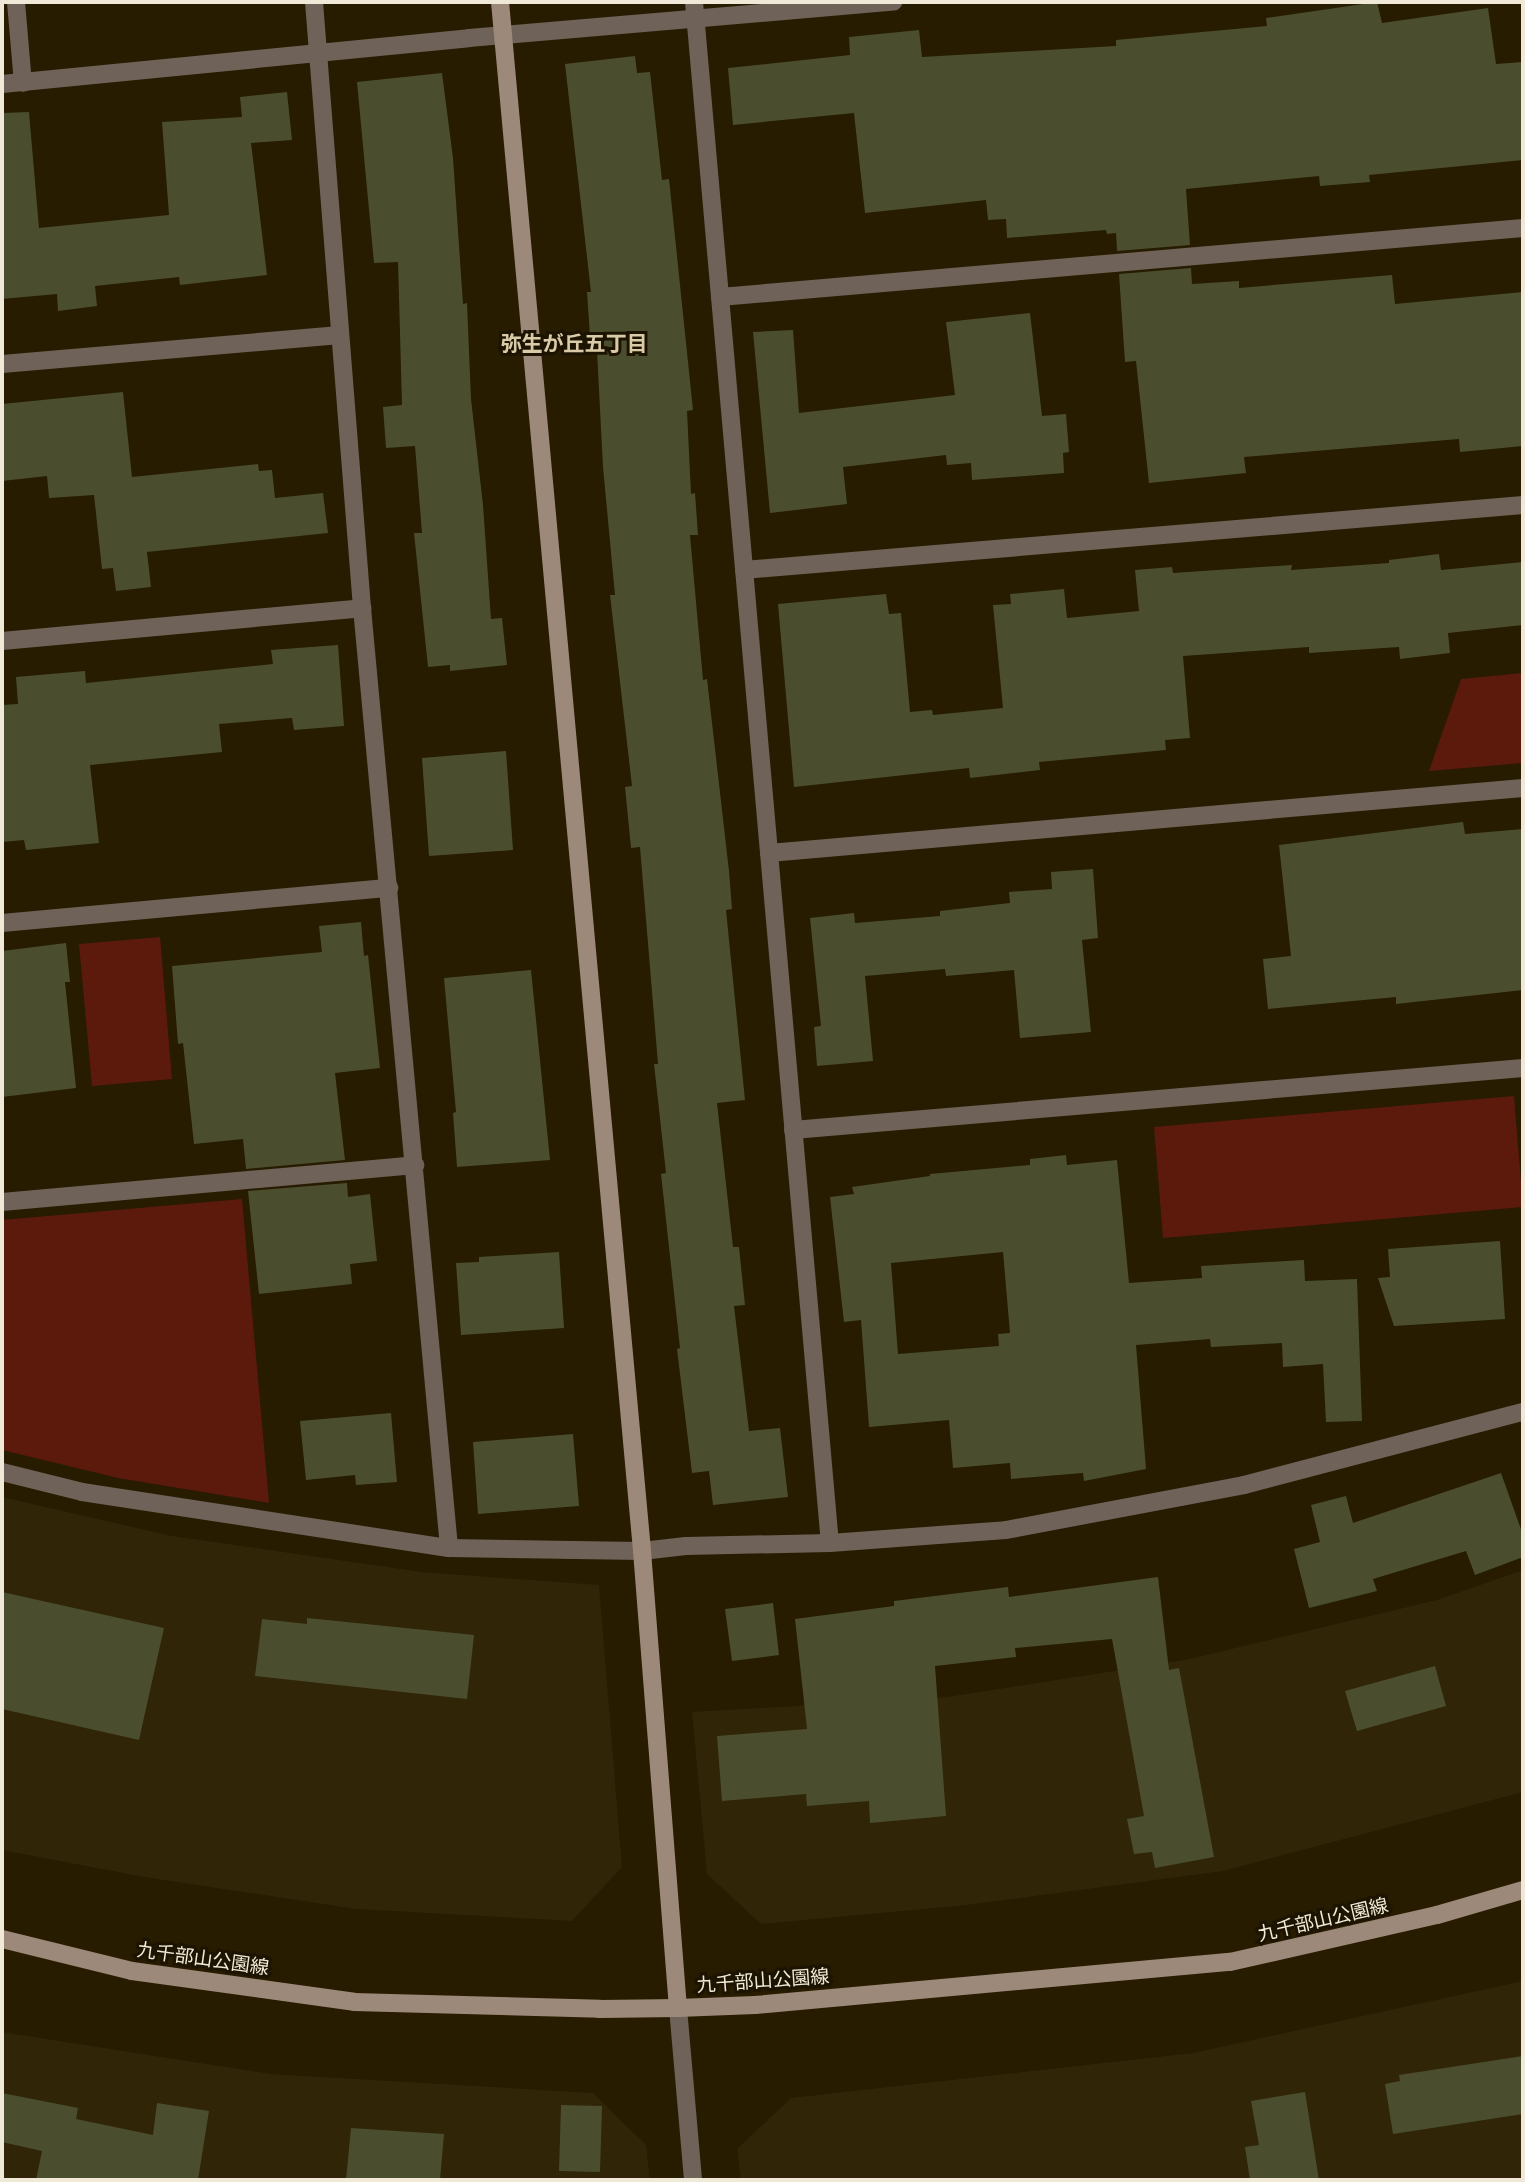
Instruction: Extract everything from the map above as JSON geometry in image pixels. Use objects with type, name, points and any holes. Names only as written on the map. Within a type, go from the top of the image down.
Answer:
[{"type":"street","points":[[16,2],[23,83]]},
{"type":"street","points":[[314,2],[362,608],[449,1548]]},
{"type":"street","points":[[500,2],[642,1551],[693,2180]]},
{"type":"street","points":[[2,84],[503,35],[695,10],[893,2]]},
{"type":"street","points":[[695,10],[830,1544]]},
{"type":"street","points":[[720,297],[1523,228]]},
{"type":"street","points":[[2,364],[340,335]]},
{"type":"street","points":[[744,570],[1523,505]]},
{"type":"street","points":[[2,641],[362,608]]},
{"type":"street","points":[[769,853],[1523,788]]},
{"type":"street","points":[[2,923],[389,888]]},
{"type":"street","points":[[793,1130],[1523,1068]]},
{"type":"street","points":[[2,1202],[415,1165]]},
{"type":"street","points":[[2,1472],[82,1492],[449,1548],[642,1551],[686,1546],[830,1544],[1006,1530],[1244,1485],[1523,1412]]},
{"type":"street","name":"九千部山公園線","points":[[2,1939],[132,1970],[354,2002],[600,2009],[678,2008],[755,2005],[1230,1962],[1437,1915],[1523,1890]]},
{"type":"shaded area","points":[[1523,673],[1523,763],[1429,771],[1461,679]]},
{"type":"shaded area","points":[[160,937],[172,1079],[92,1086],[79,944]]},
{"type":"shaded area","points":[[1514,1096],[1523,1207],[1163,1238],[1154,1127]]},
{"type":"shaded area","points":[[242,1199],[269,1503],[118,1478],[2,1450],[2,1220]]},
{"type":"shaded area","points":[[2,1497],[172,1536],[422,1572],[599,1585],[622,1867],[572,1921],[356,1909],[144,1877],[2,1850]]},
{"type":"shaded area","points":[[1523,1570],[1523,1792],[1223,1871],[967,1905],[761,1924],[707,1874],[692,1712],[947,1697],[1185,1660],[1437,1600]]},
{"type":"shaded area","points":[[1523,1981],[1523,2180],[741,2180],[737,2149],[791,2098],[1193,2053]]},
{"type":"shaded area","points":[[2,2032],[271,2074],[593,2093],[646,2145],[650,2180],[2,2180]]},
{"type":"building","points":[[1377,2],[1382,23],[1488,8],[1496,64],[1523,62],[1523,160],[1369,175],[1370,182],[1320,186],[1319,176],[1186,189],[1190,245],[1117,251],[1116,233],[1107,234],[1106,230],[1007,238],[1006,219],[988,220],[986,200],[865,213],[854,113],[733,125],[728,68],[850,55],[849,37],[919,30],[922,57],[1116,46],[1116,40],[1267,26],[1266,18]]},
{"type":"building","points":[[635,56],[637,73],[650,72],[662,180],[669,179],[693,410],[687,411],[691,494],[695,493],[698,535],[690,535],[703,680],[707,679],[729,871],[732,909],[726,910],[745,1100],[717,1103],[733,1247],[739,1247],[745,1305],[734,1306],[749,1431],[780,1428],[788,1497],[713,1505],[709,1471],[692,1473],[677,1349],[680,1348],[661,1174],[666,1173],[654,1064],[658,1064],[640,847],[631,848],[625,787],[632,786],[610,595],[615,595],[603,467],[597,351],[591,351],[587,292],[591,292],[565,64]]},
{"type":"building","points":[[442,73],[453,158],[463,304],[467,303],[471,399],[483,505],[491,619],[502,618],[507,665],[450,671],[450,665],[428,667],[414,533],[422,533],[415,446],[386,448],[383,407],[402,405],[398,262],[374,263],[357,82]]},
{"type":"building","points":[[287,92],[292,140],[251,143],[267,275],[180,285],[179,277],[95,286],[97,306],[58,311],[57,294],[2,299],[2,113],[29,112],[39,228],[169,215],[162,122],[242,117],[240,97]]},
{"type":"building","points":[[1191,268],[1192,284],[1239,281],[1239,288],[1392,275],[1395,304],[1523,292],[1523,446],[1460,452],[1459,439],[1244,457],[1246,473],[1149,483],[1136,361],[1125,362],[1119,274]]},
{"type":"building","points":[[1030,313],[1042,416],[1066,414],[1069,452],[1063,453],[1064,473],[972,480],[971,463],[947,465],[946,455],[843,467],[847,504],[770,513],[753,332],[793,330],[799,413],[955,395],[946,322]]},
{"type":"building","points":[[123,392],[132,477],[258,464],[259,471],[272,470],[275,498],[323,493],[328,533],[147,552],[151,587],[116,591],[113,568],[102,569],[94,495],[49,498],[47,476],[2,481],[2,404]]},
{"type":"building","points":[[1439,554],[1441,570],[1523,562],[1523,625],[1448,633],[1450,653],[1400,659],[1399,647],[1309,653],[1309,647],[1183,656],[1190,738],[1165,740],[1166,750],[1039,762],[1040,770],[970,778],[969,768],[794,787],[778,604],[886,594],[889,614],[901,613],[910,712],[932,710],[933,715],[1003,708],[993,605],[1011,604],[1010,594],[1064,589],[1067,618],[1139,611],[1135,570],[1172,567],[1173,573],[1292,565],[1291,570],[1389,563],[1389,560]]},
{"type":"building","points":[[338,645],[344,726],[294,730],[292,718],[219,724],[222,752],[90,765],[99,843],[26,850],[24,840],[2,842],[2,705],[18,704],[16,677],[85,671],[86,683],[273,664],[271,650]]},
{"type":"building","points":[[506,751],[513,850],[429,856],[422,758]]},
{"type":"building","points":[[1463,822],[1465,834],[1523,829],[1523,990],[1396,1004],[1396,997],[1268,1009],[1263,959],[1291,956],[1279,845]]},
{"type":"building","points":[[1093,869],[1098,938],[1082,940],[1091,1032],[1020,1038],[1014,970],[946,976],[945,969],[865,976],[873,1061],[817,1066],[814,1027],[821,1026],[810,918],[854,913],[855,923],[940,916],[940,911],[1010,903],[1009,892],[1052,889],[1051,872]]},
{"type":"building","points":[[361,922],[364,956],[368,955],[380,1068],[335,1073],[345,1160],[246,1169],[243,1139],[194,1144],[183,1043],[178,1044],[172,966],[322,952],[319,926]]},
{"type":"building","points":[[66,943],[70,982],[65,982],[76,1088],[2,1097],[2,951]]},
{"type":"building","points":[[531,970],[550,1160],[457,1167],[453,1113],[456,1112],[444,978]]},
{"type":"building","points":[[1066,1155],[1067,1165],[1117,1160],[1129,1283],[1202,1278],[1201,1266],[1304,1260],[1305,1281],[1357,1279],[1362,1421],[1326,1422],[1323,1364],[1283,1367],[1282,1343],[1211,1347],[1210,1339],[1136,1345],[1146,1469],[1084,1481],[1083,1473],[1011,1479],[1010,1463],[953,1468],[949,1420],[869,1427],[861,1320],[844,1322],[830,1197],[854,1194],[852,1187],[930,1174],[1030,1165],[1030,1159]],"holes":[[[1003,1252],[1010,1333],[998,1334],[999,1346],[898,1354],[891,1263]]]},
{"type":"building","points":[[347,1183],[348,1197],[370,1194],[377,1261],[350,1264],[352,1284],[259,1294],[248,1191]]},
{"type":"building","points":[[1500,1241],[1505,1319],[1394,1326],[1378,1278],[1390,1277],[1388,1249]]},
{"type":"building","points":[[559,1252],[564,1328],[461,1335],[456,1263],[479,1262],[479,1257]]},
{"type":"building","points":[[391,1413],[397,1482],[356,1485],[355,1475],[306,1480],[300,1421]]},
{"type":"building","points":[[573,1434],[579,1506],[478,1514],[473,1442]]},
{"type":"building","points":[[1501,1473],[1523,1535],[1523,1557],[1475,1575],[1466,1551],[1373,1579],[1377,1591],[1309,1608],[1294,1549],[1320,1542],[1311,1505],[1346,1496],[1353,1523]]},
{"type":"building","points":[[1158,1577],[1169,1670],[1179,1668],[1214,1857],[1155,1868],[1152,1852],[1134,1854],[1127,1819],[1144,1816],[1112,1639],[1015,1648],[1016,1657],[935,1666],[946,1816],[870,1823],[869,1801],[807,1806],[806,1794],[722,1801],[717,1736],[807,1729],[795,1619],[894,1606],[894,1601],[1008,1587],[1009,1597]]},
{"type":"building","points":[[2,1592],[164,1628],[139,1740],[2,1709]]},
{"type":"building","points":[[773,1603],[779,1655],[732,1661],[725,1609]]},
{"type":"building","points":[[307,1618],[474,1635],[467,1699],[255,1676],[262,1619],[307,1624]]},
{"type":"building","points":[[1435,1666],[1446,1706],[1357,1731],[1345,1691]]},
{"type":"building","points":[[1523,2056],[1523,2114],[1393,2134],[1385,2084],[1400,2081],[1399,2075]]},
{"type":"building","points":[[1305,2092],[1319,2180],[1250,2180],[1245,2147],[1259,2145],[1251,2101]]},
{"type":"building","points":[[2,2093],[78,2108],[76,2119],[153,2135],[157,2103],[209,2111],[198,2180],[36,2180],[42,2151],[2,2142]]},
{"type":"building","points":[[561,2105],[602,2106],[600,2172],[559,2171]]},
{"type":"building","points":[[351,2128],[444,2134],[440,2180],[346,2180]]},
{"type":"district","name":"弥生が丘五丁目","points":[[574,344]]}]
